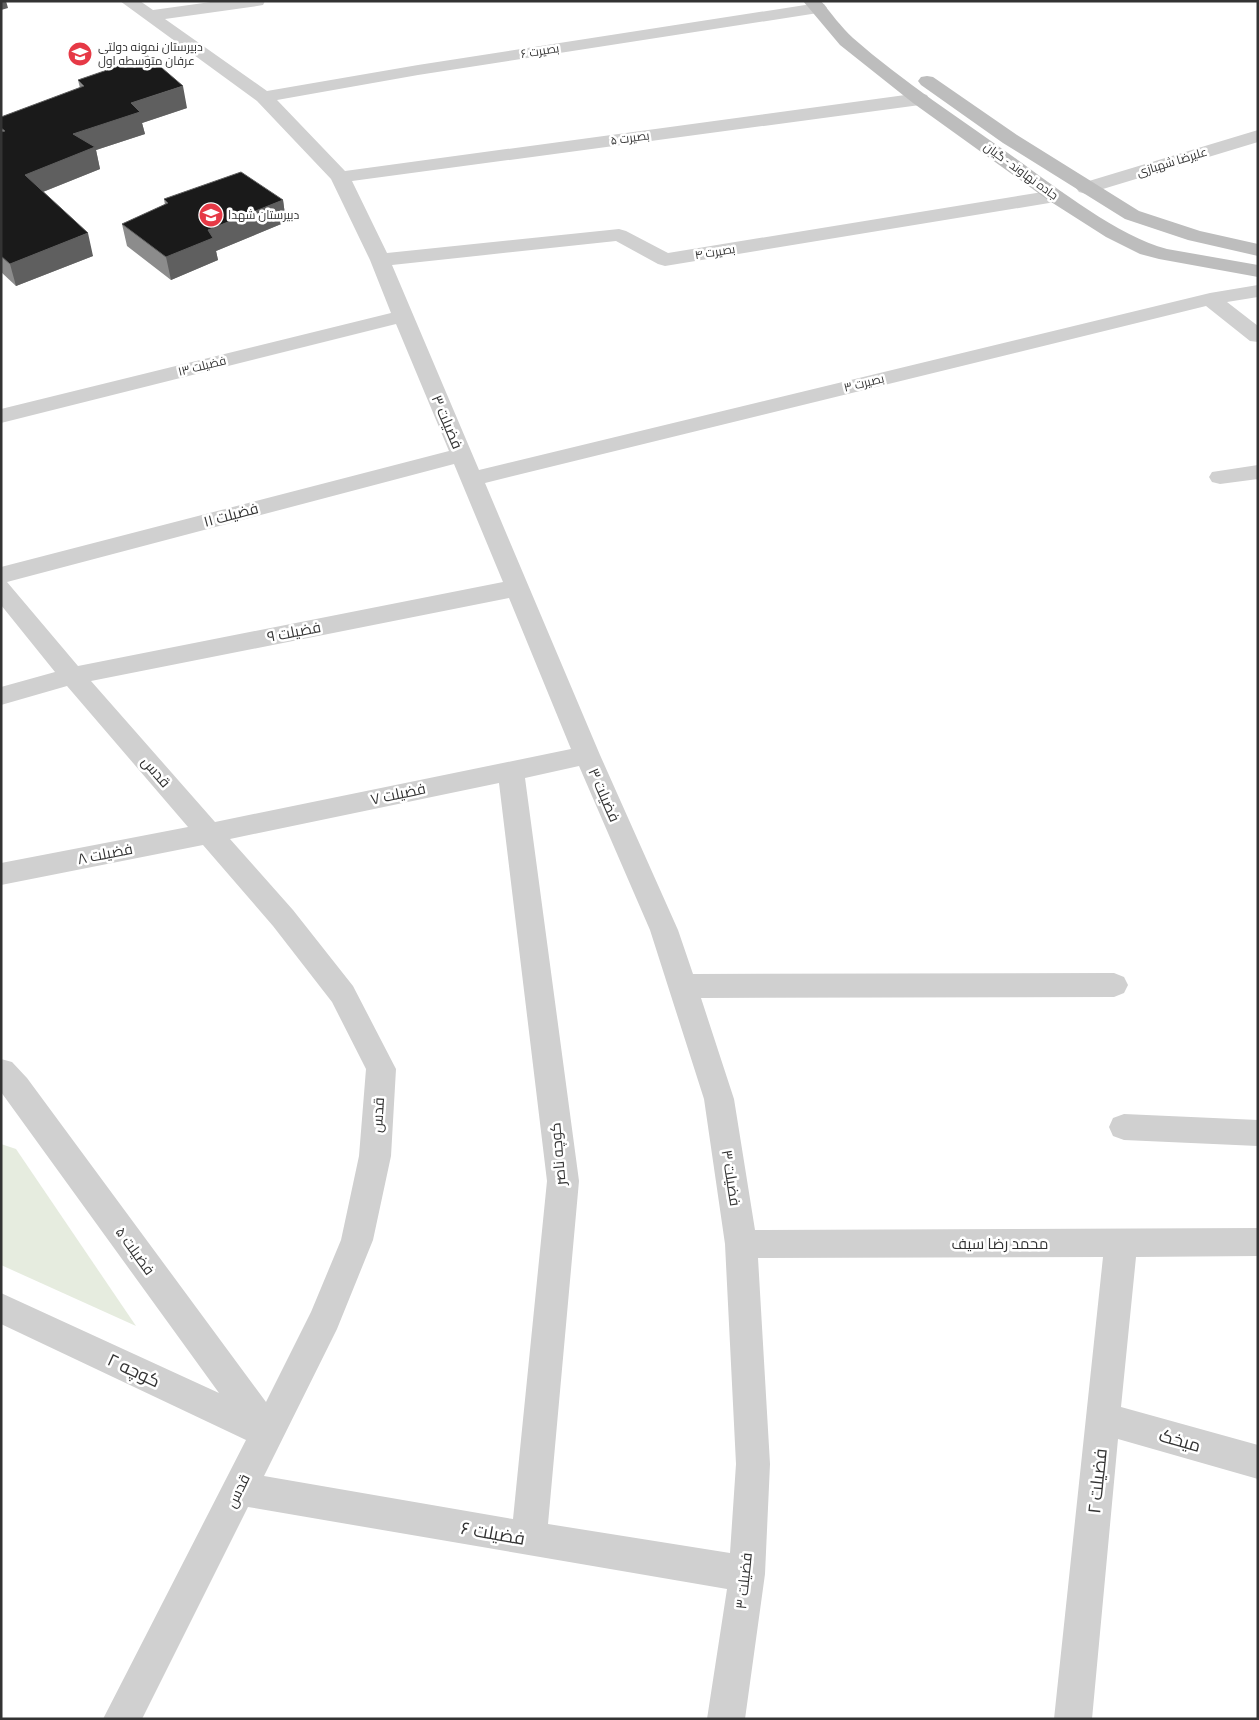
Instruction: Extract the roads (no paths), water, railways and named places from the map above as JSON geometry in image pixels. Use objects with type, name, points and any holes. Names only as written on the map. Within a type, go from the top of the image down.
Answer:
[{"type":"main road","name":"جاده نهاوند - گیان","points":[[814,4],[846,41],[920,99],[1055,196],[1112,233],[1146,250],[1187,260],[1258,271]]},
{"type":"main road","name":"جاده نهاوند - گیان","points":[[814,4],[862,35],[1010,139],[1086,188],[1132,214],[1150,222],[1195,236],[1258,250]]},
{"type":"street","name":"فضیلت ۳","points":[[128,1],[264,97],[340,177],[380,260],[516,588],[664,930],[719,1099],[741,1244],[753,1464],[747,1574],[726,1719]]},
{"type":"street","points":[[150,16],[256,1]]},
{"type":"street","name":"بصیرت ۶","points":[[264,97],[814,4]]},
{"type":"street","name":"بصیرت ۵","points":[[340,177],[920,99]]},
{"type":"street","name":"علیرضا شهبازی","points":[[1086,188],[1258,136]]},
{"type":"street","name":"بصیرت ۴","points":[[380,260],[619,235],[664,260],[1055,196]]},
{"type":"street","name":"بصیرت ۳","points":[[471,479],[1210,299],[1258,290]]},
{"type":"street","points":[[1210,299],[1258,336]]},
{"type":"street","name":"فضیلت ۱۳","points":[[1,416],[403,316]]},
{"type":"street","name":"فضیلت ۱۱","points":[[1,575],[461,455]]},
{"type":"street","points":[[1220,477],[1258,472]]},
{"type":"street","name":"قدس","points":[[1,588],[72,676],[283,918],[343,994],[382,1069],[376,1156],[357,1240],[325,1318],[122,1719]]},
{"type":"street","name":"فضیلت ۹","points":[[1,696],[72,676],[516,588]]},
{"type":"street","name":"فضیلت ۷","points":[[210,834],[587,755]]},
{"type":"street","name":"کوچه ناصر","points":[[511,771],[563,1180],[529,1539]]},
{"type":"street","name":"فضیلت ۸","points":[[1,874],[210,834]]},
{"type":"street","points":[[682,986],[1114,985]]},
{"type":"street","name":"فضیلت ۵","points":[[6,1081],[267,1432]]},
{"type":"street","points":[[1124,1127],[1258,1133]]},
{"type":"street","name":"محمد رضا سیف","points":[[741,1244],[1258,1242]]},
{"type":"street","name":"فضیلت ۲","points":[[1073,1719],[1121,1243]]},
{"type":"street","name":"کوچه ۲","points":[[1,1308],[267,1432]]},
{"type":"street","name":"میخک","points":[[1103,1418],[1258,1462]]},
{"type":"street","name":"فضیلت ۶","points":[[240,1489],[529,1539],[747,1574]]},
{"type":"place","name":"دبیرستان نمونه دولتی عرفان متوسطه اول","points":[[80,54]]},
{"type":"place","name":"دبیرستان شهدا","points":[[211,215]]}]
